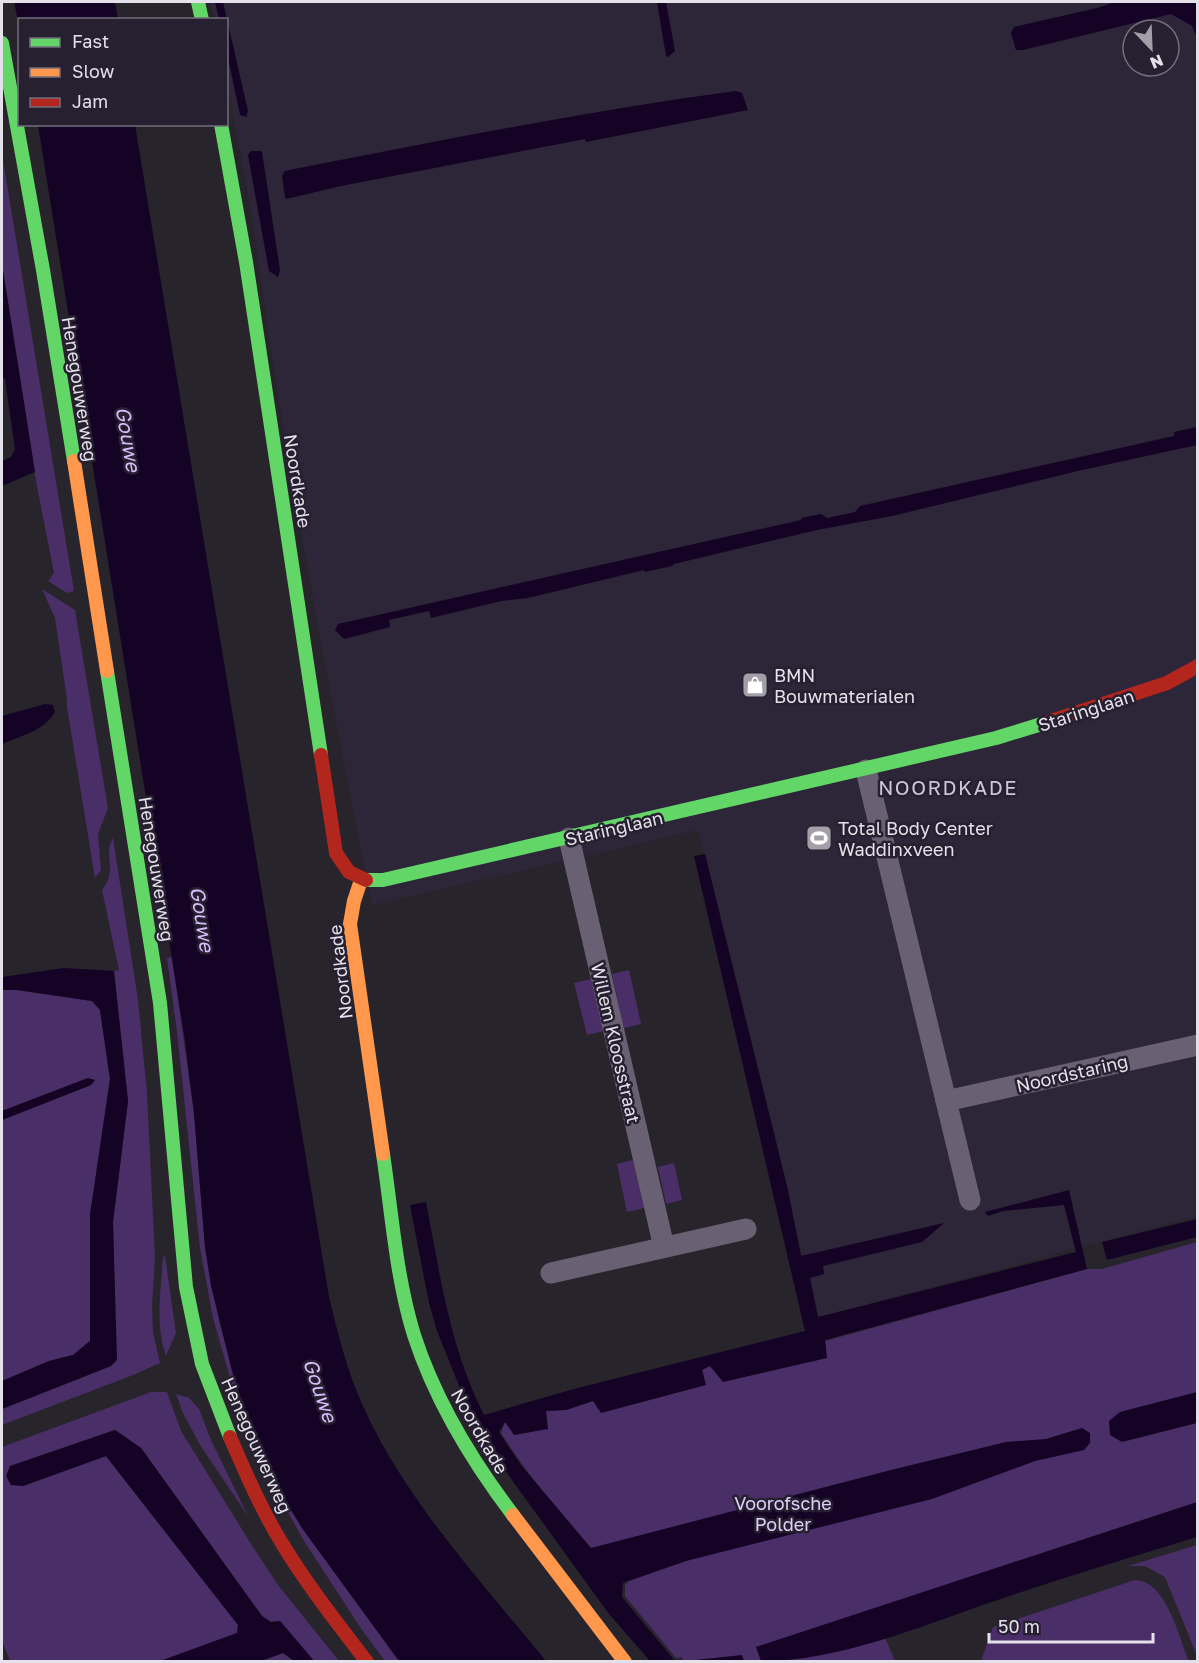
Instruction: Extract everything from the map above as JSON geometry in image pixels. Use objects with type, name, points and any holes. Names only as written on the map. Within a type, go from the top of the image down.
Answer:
[{"type":"street","points":[[198,2],[201,18]]},
{"type":"street","name":"Henegouwerweg","points":[[2,43],[43,270],[160,1003],[186,1287],[202,1365],[219,1413],[247,1477],[282,1545],[334,1621],[367,1662]]},
{"type":"street","name":"Noordkade","points":[[221,126],[248,272],[336,853],[346,871],[361,880],[350,924],[403,1287],[414,1334],[431,1382],[482,1474],[625,1662]]},
{"type":"street","name":"Staringlaan","points":[[361,880],[371,882],[383,880],[866,770],[1053,722],[1156,687],[1197,666]]},
{"type":"street","points":[[866,770],[970,1200]]},
{"type":"street","name":"Willem Kloosstraat","points":[[569,838],[664,1247]]},
{"type":"street","name":"Noordstaring","points":[[946,1101],[1197,1045]]},
{"type":"street","points":[[550,1274],[746,1229]]},
{"type":"shaded area","points":[[210,2],[1191,2],[1198,13],[1197,1216],[818,1318],[698,830],[372,905],[321,645],[278,396],[250,205],[228,90],[228,18],[214,18]]},
{"type":"green space","points":[[2,154],[74,591],[67,593],[48,581],[54,573],[36,481],[2,264]]},
{"type":"green space","points":[[42,589],[75,610],[108,808],[98,834],[101,870],[95,878],[55,618]]},
{"type":"green space","points":[[113,838],[138,1000],[147,1093],[155,1258],[153,1333],[160,1363],[2,1425],[2,1409],[111,1366],[116,1360],[113,1222],[128,1101],[114,971],[119,970],[102,890],[109,875],[109,851]]},
{"type":"green space","points":[[172,957],[194,1113],[205,1247],[220,1324],[247,1418],[273,1480],[302,1528],[399,1661],[385,1661],[304,1541],[242,1420],[213,1318],[200,1248],[167,958]]},
{"type":"green space","points":[[629,970],[641,1024],[624,1028],[612,974]]},
{"type":"green space","points":[[591,979],[604,1031],[587,1035],[574,983]]},
{"type":"green space","points":[[2,990],[17,990],[92,1001],[100,1010],[110,1079],[90,1215],[90,1341],[73,1355],[49,1361],[2,1381],[2,1120],[91,1085],[88,1078],[2,1111]]},
{"type":"green space","points":[[633,1160],[644,1208],[627,1212],[617,1164]]},
{"type":"green space","points":[[674,1163],[682,1200],[666,1204],[658,1167]]},
{"type":"green space","name":"Voorofsche Polder","points":[[1197,1242],[1197,1516],[880,1626],[895,1661],[685,1662],[681,1657],[676,1658],[625,1596],[625,1585],[628,1583],[601,1546],[591,1548],[532,1478],[501,1433],[505,1422],[546,1411],[566,1410],[593,1401],[705,1382],[702,1369],[710,1366],[826,1347],[825,1341],[1087,1269],[1102,1269]]},
{"type":"green space","points":[[165,1256],[176,1333],[166,1356],[160,1319],[160,1294],[163,1257]]},
{"type":"green space","points":[[151,1392],[167,1392],[181,1431],[253,1547],[278,1585],[339,1661],[314,1661],[280,1621],[271,1622],[262,1616],[141,1448],[115,1430],[11,1466],[23,1486],[106,1456],[238,1625],[237,1633],[160,1662],[10,1661],[2,1641],[2,1447]]},
{"type":"green space","points":[[176,1394],[189,1398],[199,1409],[211,1440],[248,1516],[200,1445]]},
{"type":"green space","points":[[1198,1545],[1197,1656],[1165,1577],[1145,1566],[1128,1566]]},
{"type":"green space","points":[[1135,1580],[1146,1582],[1163,1599],[1176,1625],[1189,1661],[981,1661],[993,1627]]},
{"type":"green space","points":[[283,1653],[294,1661],[260,1662]]},
{"type":"water","points":[[14,2],[115,2],[118,18],[18,18],[18,20]]},
{"type":"water","points":[[215,2],[223,2],[227,18],[219,18]]},
{"type":"water","points":[[657,2],[666,2],[675,51],[668,57],[666,56]]},
{"type":"water","points":[[1115,2],[1195,2],[1197,5],[1197,38],[1192,26],[1171,14],[1155,18],[1121,18],[1121,26],[1016,50],[1011,33],[1014,27]]},
{"type":"water","points":[[228,24],[248,111],[246,117],[240,115],[228,58]]},
{"type":"water","points":[[736,91],[742,93],[748,110],[341,186],[286,199],[285,197],[282,176],[285,171],[289,170],[568,117]]},
{"type":"water","name":"Gouwe","points":[[38,126],[135,126],[329,1297],[339,1339],[357,1393],[400,1474],[446,1539],[546,1661],[399,1661],[302,1528],[273,1480],[247,1418],[232,1371],[211,1286],[205,1247],[194,1113],[184,1034]]},
{"type":"water","points":[[251,151],[262,152],[280,270],[278,277],[269,271],[248,155]]},
{"type":"water","points":[[2,264],[35,472],[2,486],[2,461],[11,457],[15,449],[5,379],[2,377]]},
{"type":"water","points":[[1197,427],[1197,445],[892,516],[817,530],[672,566],[645,572],[644,570],[528,598],[501,601],[431,618],[429,611],[389,620],[390,627],[344,639],[335,630],[338,624],[801,520],[801,518],[821,514],[827,518],[855,512],[860,506],[1174,436],[1174,432]]},
{"type":"water","points":[[45,704],[53,705],[55,712],[45,724],[2,744],[2,716]]},
{"type":"water","points":[[705,854],[788,1190],[801,1256],[944,1223],[922,1242],[823,1266],[824,1274],[810,1278],[818,1317],[1076,1252],[1064,1205],[1003,1211],[988,1216],[985,1212],[1069,1190],[1087,1269],[825,1340],[827,1358],[723,1382],[710,1366],[702,1370],[706,1385],[601,1413],[593,1401],[566,1410],[546,1411],[548,1429],[514,1435],[505,1422],[499,1432],[521,1465],[591,1548],[1006,1442],[1046,1439],[1082,1428],[1090,1433],[1090,1443],[1084,1450],[1035,1461],[932,1499],[686,1561],[623,1583],[622,1597],[675,1661],[650,1661],[609,1614],[483,1440],[437,1331],[429,1303],[410,1205],[426,1202],[454,1337],[472,1390],[484,1415],[574,1389],[805,1331],[694,856]]},
{"type":"water","points":[[64,968],[114,971],[128,1101],[113,1222],[117,1360],[111,1366],[2,1409],[2,1381],[49,1361],[73,1355],[90,1341],[90,1215],[110,1079],[100,1010],[92,1001],[17,990],[2,990],[2,977]]},
{"type":"water","points":[[88,1078],[95,1080],[91,1085],[2,1120],[2,1111]]},
{"type":"water","points":[[1197,1219],[1197,1237],[1107,1260],[1102,1242]]},
{"type":"water","points":[[1197,1392],[1197,1423],[1122,1442],[1110,1435],[1109,1421],[1120,1412]]},
{"type":"water","points":[[115,1430],[141,1448],[262,1616],[271,1622],[280,1621],[314,1661],[294,1661],[283,1653],[260,1661],[160,1661],[237,1633],[238,1625],[106,1456],[23,1486],[11,1485],[6,1476],[10,1466]]},
{"type":"water","points":[[1197,1502],[1197,1537],[847,1649],[818,1656],[761,1661],[756,1647]]},
{"type":"water","points":[[742,1655],[744,1661],[686,1661]]},
{"type":"traffic: fast","points":[[198,2],[202,18]]},
{"type":"traffic: fast","points":[[2,43],[43,270],[74,461]]},
{"type":"traffic: fast","points":[[221,126],[246,262],[321,755]]},
{"type":"traffic: fast","points":[[107,671],[160,1003],[186,1287],[202,1364],[230,1437]]},
{"type":"traffic: fast","points":[[366,880],[383,880],[996,738],[1045,723]]},
{"type":"traffic: fast","points":[[383,1154],[395,1245],[414,1335],[433,1383],[456,1429],[483,1473],[513,1515]]},
{"type":"traffic: slow","points":[[74,461],[107,671]]},
{"type":"traffic: slow","points":[[361,880],[350,924],[383,1154]]},
{"type":"traffic: slow","points":[[513,1515],[625,1662]]},
{"type":"traffic: jam","points":[[1045,723],[1167,683],[1198,666]]},
{"type":"traffic: jam","points":[[321,755],[336,853],[349,872],[366,880]]},
{"type":"traffic: jam","points":[[230,1437],[275,1532],[313,1590],[367,1662]]},
{"type":"place","name":"BMN Bouwmaterialen","points":[[755,685]]},
{"type":"place","name":"Total Body Center Waddinxveen","points":[[819,838]]},
{"type":"district","name":"NOORDKADE","points":[[948,787]]}]
